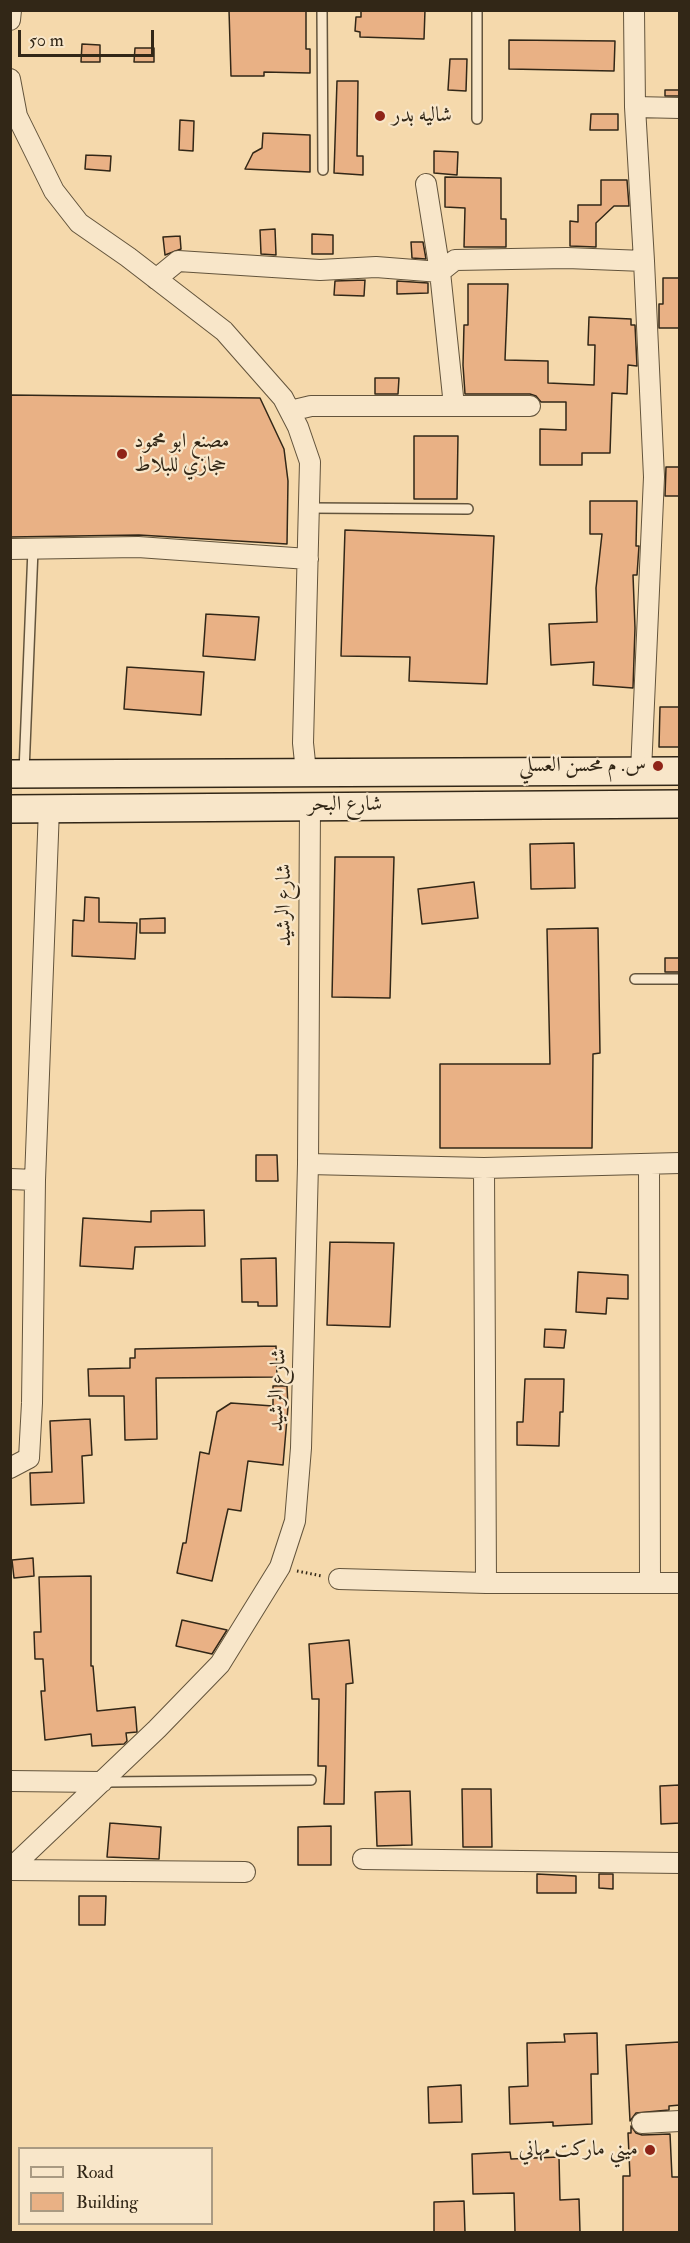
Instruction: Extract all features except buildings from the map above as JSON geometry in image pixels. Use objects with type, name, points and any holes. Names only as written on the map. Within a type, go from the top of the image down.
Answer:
[{"type":"main road","points":[[507,771],[508,804]]},
{"type":"main road","name":"شارع البحر","points":[[17,774],[680,771]]},
{"type":"main road","name":"شارع البحر","points":[[10,809],[680,804]]},
{"type":"street","points":[[10,20],[11,10]]},
{"type":"street","points":[[634,10],[634,107],[654,477],[641,771]]},
{"type":"street","points":[[10,79],[17,116],[54,191],[79,223],[224,331],[283,398],[290,411],[310,462],[303,743],[306,772]]},
{"type":"street","points":[[634,107],[680,108]]},
{"type":"street","points":[[426,184],[440,272],[454,406]]},
{"type":"street","points":[[156,279],[178,261],[320,270],[376,267],[440,272],[455,260],[567,258],[644,261]]},
{"type":"street","points":[[290,411],[311,406],[530,406]]},
{"type":"street","points":[[10,549],[138,547],[308,559]]},
{"type":"street","name":"شارع الرشيد","points":[[10,1869],[102,1782],[219,1664],[280,1567],[295,1521],[301,1448],[308,1164],[310,805]]},
{"type":"street","points":[[10,1468],[28,1458],[32,1403],[35,1180],[49,808]]},
{"type":"street","points":[[308,1164],[484,1168],[680,1163]]},
{"type":"street","points":[[649,1164],[650,1583]]},
{"type":"street","points":[[484,1168],[486,1583]]},
{"type":"street","points":[[10,1179],[35,1180]]},
{"type":"street","points":[[339,1579],[486,1583],[680,1583]]},
{"type":"street","points":[[10,1781],[102,1782]]},
{"type":"street","points":[[363,1859],[680,1863]]},
{"type":"street","points":[[10,1869],[245,1872]]},
{"type":"street","points":[[642,2123],[680,2121]]},
{"type":"lane","points":[[322,10],[323,170]]},
{"type":"lane","points":[[477,10],[477,119]]},
{"type":"lane","points":[[309,508],[468,509]]},
{"type":"lane","points":[[17,774],[33,549]]},
{"type":"lane","points":[[635,979],[680,979]]},
{"type":"lane","points":[[102,1782],[311,1780]]},
{"type":"path","points":[[280,1567],[339,1579]]},
{"type":"place","name":"شاليه بدر","points":[[380,116]]},
{"type":"place","name":"مصنع ابو محمود حجازي للبلاط","points":[[122,454]]},
{"type":"place","name":"س. م محسن العسلي","points":[[658,766]]},
{"type":"place","name":"ميني ماركت مهاني","points":[[650,2150]]}]
